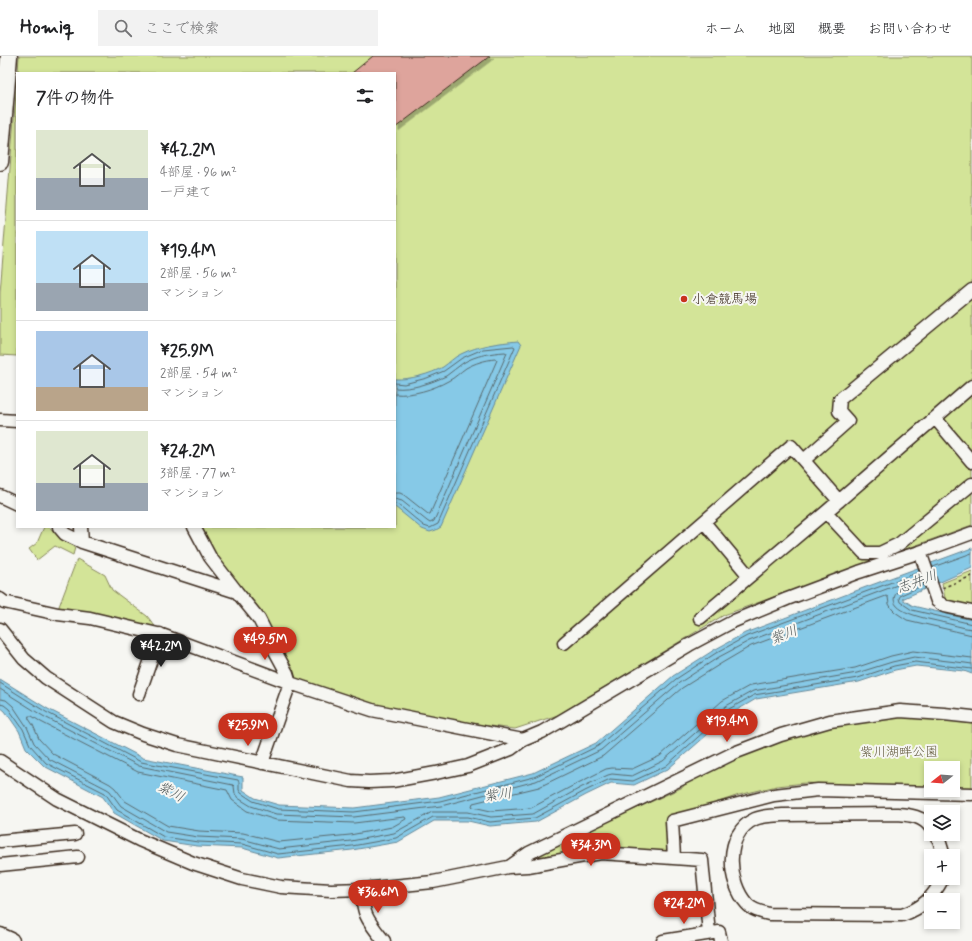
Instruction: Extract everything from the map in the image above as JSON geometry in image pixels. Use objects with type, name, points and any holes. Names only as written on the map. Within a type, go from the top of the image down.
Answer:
[{"type":"main road","points":[[0,162],[4,74],[9,56]]},
{"type":"main road","points":[[0,936],[12,941]]},
{"type":"street","points":[[804,460],[848,421],[839,411],[840,399],[972,290]]},
{"type":"street","points":[[700,618],[972,386]]},
{"type":"street","points":[[935,418],[972,462]]},
{"type":"street","points":[[0,420],[16,421]]},
{"type":"street","points":[[564,643],[791,446],[839,501]]},
{"type":"street","points":[[826,512],[864,553],[880,553],[899,544],[972,484]]},
{"type":"street","points":[[0,496],[16,504]]},
{"type":"street","points":[[704,522],[749,576]]},
{"type":"street","points":[[60,528],[65,534],[82,542],[237,592]]},
{"type":"street","points":[[81,528],[82,542]]},
{"type":"street","points":[[195,528],[210,557],[259,619],[287,673],[290,683],[262,762]]},
{"type":"street","points":[[0,629],[24,659],[46,678],[114,722],[143,734],[177,745],[351,781],[392,781],[468,766],[511,748],[523,740],[542,732],[689,645],[734,621],[859,572],[972,533]]},
{"type":"street","points":[[920,552],[937,601],[944,606],[972,612]]},
{"type":"street","points":[[0,599],[4,602],[58,614],[90,618],[160,634],[290,683],[372,710],[523,740]]},
{"type":"street","points":[[139,694],[160,634]]},
{"type":"street","points":[[508,867],[529,853],[734,753],[781,735],[830,721],[900,712],[972,717]]},
{"type":"street","points":[[0,761],[57,799],[139,840],[193,863],[242,879],[281,887],[331,890],[433,882],[508,867],[528,866],[601,853],[702,860],[709,933]]},
{"type":"street","points":[[674,858],[672,821],[774,795],[818,790],[972,794]]},
{"type":"street","points":[[924,820],[912,815],[897,814],[764,816],[756,819],[741,829],[736,840],[732,856],[734,880],[740,895],[747,905],[756,911],[769,914],[902,915],[912,912],[928,899],[936,891],[939,885]]},
{"type":"street","points":[[0,841],[75,834]]},
{"type":"street","points":[[0,865],[78,857]]},
{"type":"street","points":[[363,888],[363,907],[367,919],[384,941]]},
{"type":"street","points":[[663,941],[719,932],[721,941]]},
{"type":"path","points":[[934,591],[972,576]]},
{"type":"green space","name":"小倉競馬場","points":[[19,56],[972,56],[972,525],[724,615],[558,715],[515,729],[464,723],[371,704],[294,678],[218,561],[199,528],[396,528],[396,72],[18,72]]},
{"type":"green space","points":[[16,93],[16,356],[0,355],[0,293]]},
{"type":"green space","points":[[44,528],[50,528],[61,537],[76,544],[73,555],[55,546],[37,560],[29,549],[37,543]]},
{"type":"green space","points":[[77,559],[105,575],[112,590],[147,616],[158,630],[58,609]]},
{"type":"green space","points":[[972,571],[972,609],[946,603],[942,583]]},
{"type":"green space","name":"紫川湖畔公園","points":[[902,715],[972,720],[972,791],[960,790],[960,761],[924,761],[924,789],[805,783],[777,786],[739,795],[669,819],[669,853],[526,862],[525,860],[683,787],[685,782],[738,755],[805,733],[850,721]]},
{"type":"water","points":[[518,341],[521,345],[441,527],[430,532],[422,529],[396,508],[396,379],[420,376],[432,372],[443,367],[458,355],[475,348]]},
{"type":"water","points":[[972,548],[972,568],[902,599],[913,606],[972,620],[972,674],[964,671],[916,666],[895,670],[859,682],[756,699],[732,713],[668,769],[634,785],[611,783],[536,822],[490,826],[468,821],[434,821],[398,842],[352,850],[278,858],[242,848],[197,846],[163,841],[114,813],[103,797],[44,766],[26,748],[19,731],[5,711],[0,707],[0,679],[48,709],[143,758],[243,777],[243,790],[255,798],[279,805],[354,808],[439,797],[533,773],[596,743],[673,676],[714,650],[745,633]]},
{"type":"building","points":[[373,56],[490,56],[396,127],[396,72],[353,72]]},
{"type":"place","name":"小倉競馬場","points":[[684,299]]},
{"type":"water label","name":"志井川","points":[[917,582]]},
{"type":"water label","name":"紫川","points":[[784,635]]},
{"type":"water label","name":"紫川","points":[[171,792]]},
{"type":"water label","name":"紫川","points":[[498,795]]}]
